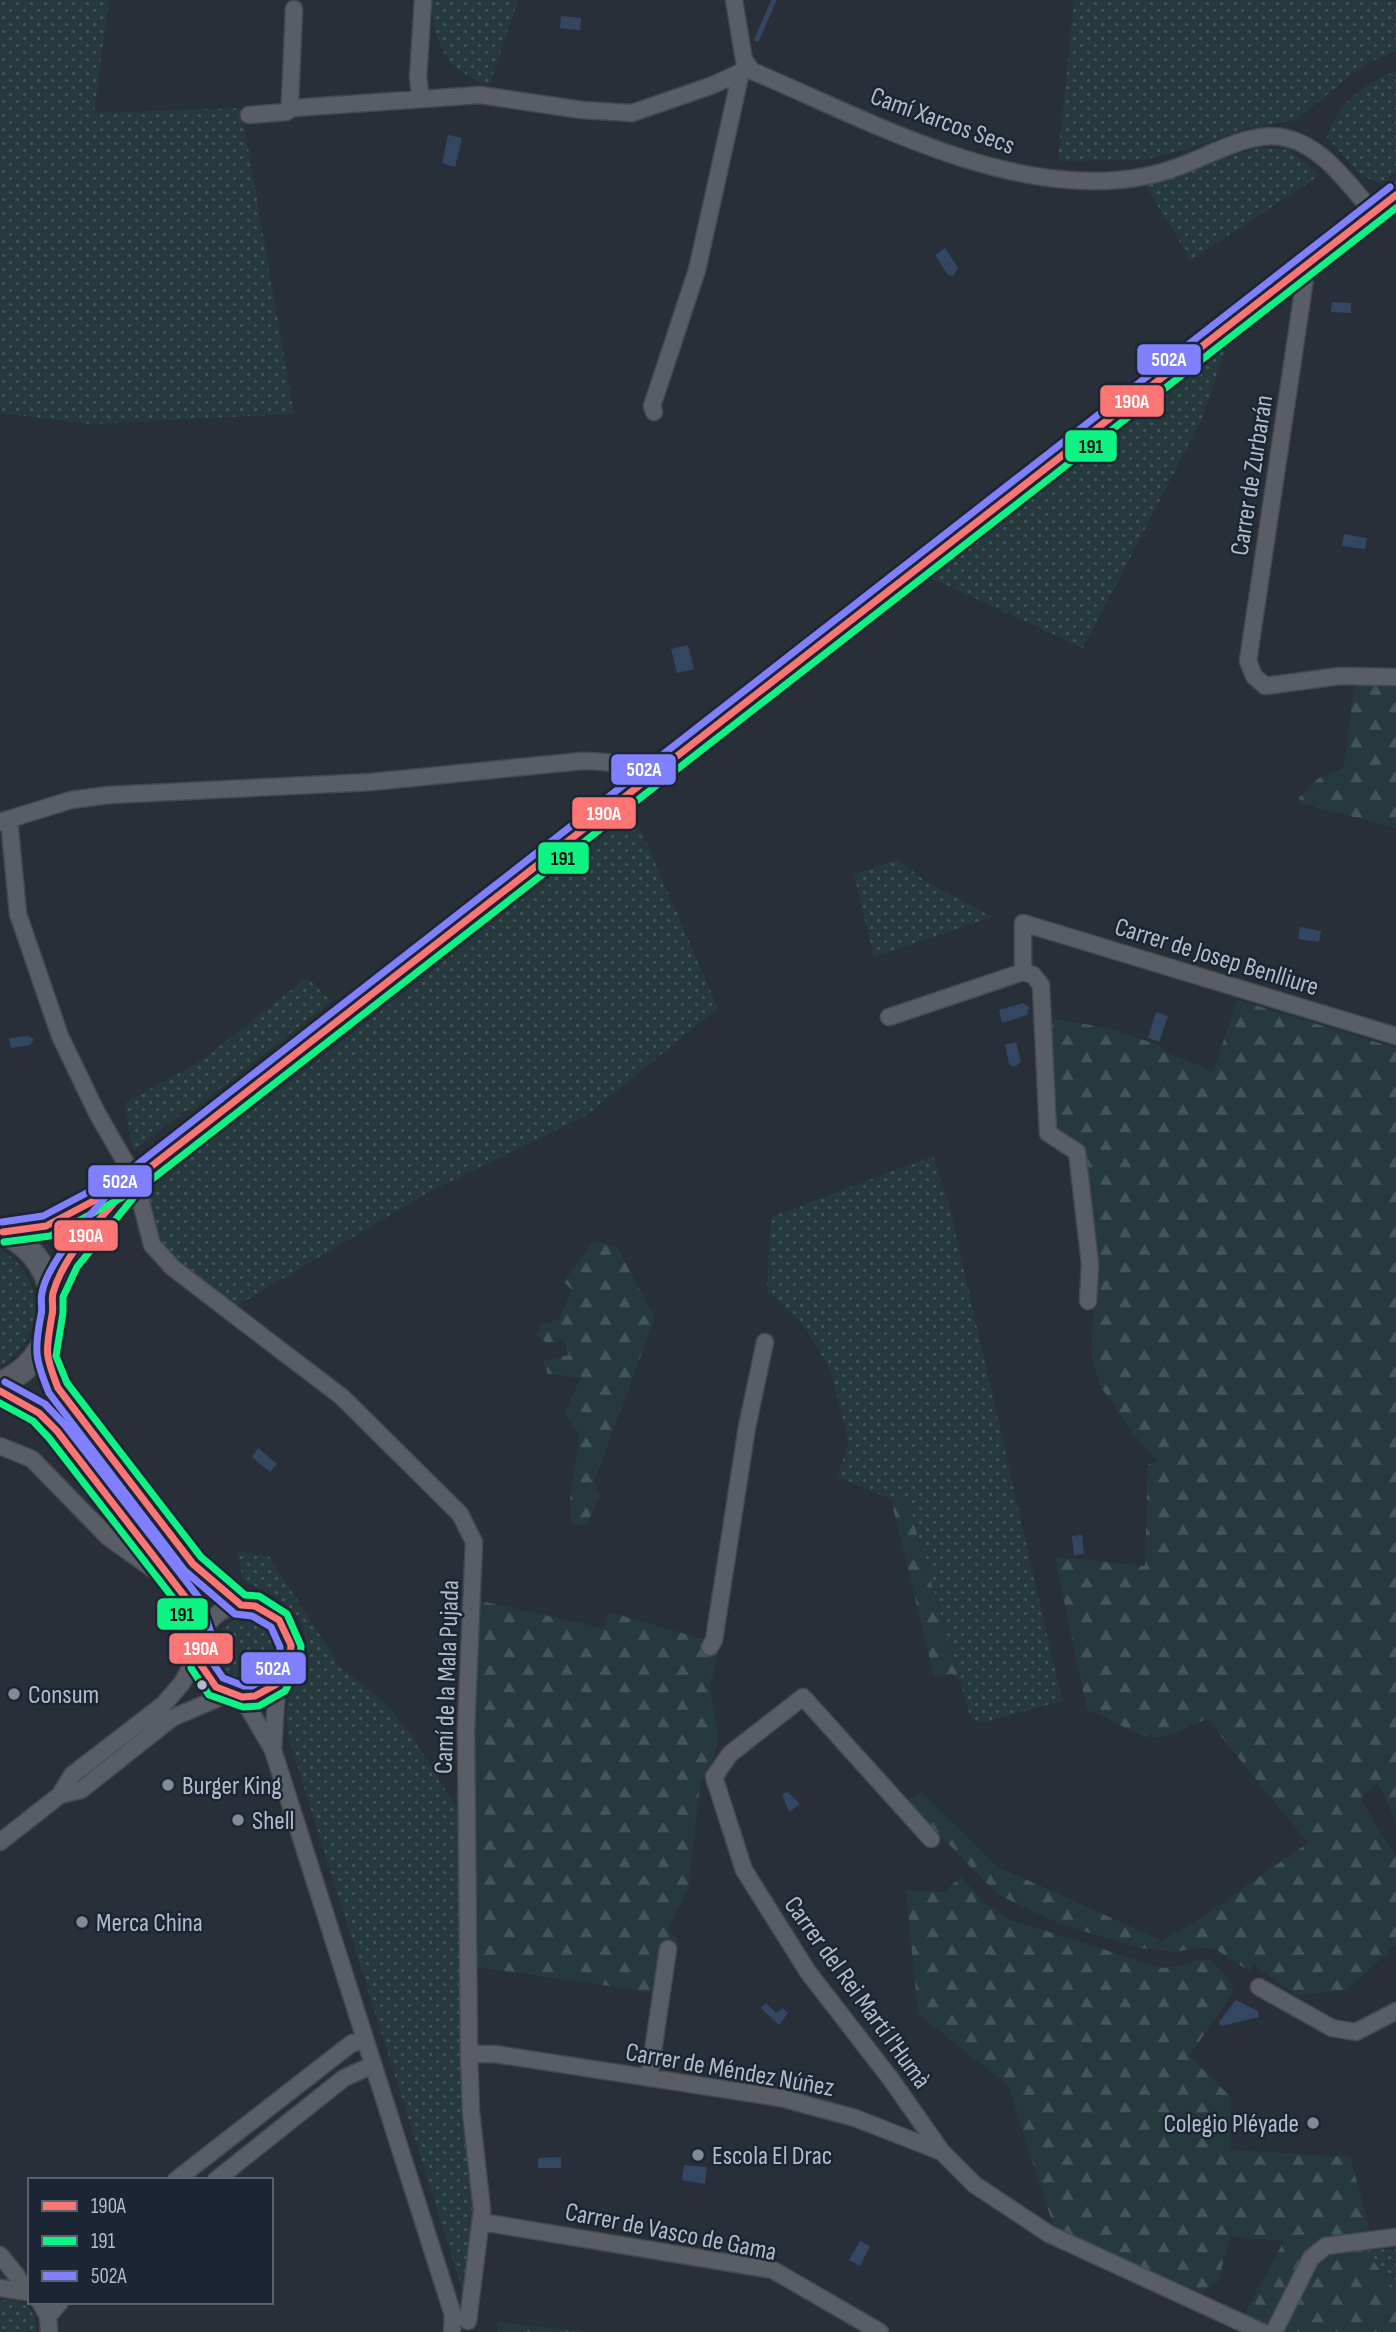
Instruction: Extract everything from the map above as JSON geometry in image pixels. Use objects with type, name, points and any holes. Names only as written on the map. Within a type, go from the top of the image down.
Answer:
[{"type":"main road","points":[[1,1231],[46,1226],[135,1179],[1396,195]]},
{"type":"main road","points":[[52,1295],[68,1261],[135,1179]]},
{"type":"main road","points":[[0,1384],[14,1378],[32,1364],[45,1345],[52,1320],[52,1295],[46,1275],[36,1257],[1,1231]]},
{"type":"street","points":[[421,99],[418,78],[423,0]]},
{"type":"street","points":[[654,412],[652,406],[703,246],[744,68],[734,0]]},
{"type":"street","points":[[293,108],[290,102],[294,9]]},
{"type":"street","points":[[249,115],[286,112],[293,108],[480,95],[582,110],[632,113],[667,103],[744,68]]},
{"type":"street","name":"Camí Xarcos Secs","points":[[744,68],[954,155],[1005,172],[1060,179],[1115,180],[1147,177],[1254,139],[1272,135],[1288,138],[1315,151],[1373,212]]},
{"type":"street","name":"Carrer de Zurbarán","points":[[1307,265],[1248,661],[1254,676],[1265,686],[1340,676],[1396,677]]},
{"type":"street","points":[[4,821],[71,800],[109,795],[371,782],[582,761],[611,761],[631,767],[646,781]]},
{"type":"street","name":"Camí de la Mala Pujada","points":[[4,821],[18,914],[35,965],[73,1065],[135,1179],[152,1245],[173,1268],[342,1397],[460,1514],[474,1542],[467,1729],[470,2054],[471,2112],[482,2222],[464,2323],[452,2332]]},
{"type":"street","name":"Carrer de Josep Benlliure","points":[[1023,972],[1023,923],[1396,1036]]},
{"type":"street","points":[[889,1017],[1023,972],[1033,975],[1041,985],[1048,1133],[1077,1152],[1090,1264],[1088,1301]]},
{"type":"street","points":[[710,1647],[714,1640],[747,1427],[763,1364],[765,1342]]},
{"type":"street","points":[[45,1345],[46,1358],[58,1388],[193,1564],[241,1605],[268,1611],[287,1632],[290,1659],[277,1684],[273,1750]]},
{"type":"street","points":[[0,1391],[39,1413],[57,1431],[189,1602],[201,1635],[199,1652],[182,1683],[164,1704],[72,1775],[60,1795],[0,1842]]},
{"type":"street","points":[[0,1446],[32,1459],[108,1537],[150,1570],[178,1587]]},
{"type":"street","points":[[201,1635],[217,1614],[241,1605]]},
{"type":"street","points":[[199,1652],[207,1677],[235,1695],[273,1750],[373,2065],[464,2323]]},
{"type":"street","points":[[60,1795],[81,1790],[172,1718],[235,1695],[255,1696],[277,1684]]},
{"type":"street","name":"Carrer del Rei Martí l'Humà","points":[[931,1839],[803,1697],[730,1754],[713,1777],[744,1870],[808,1972],[890,2078],[942,2152]]},
{"type":"street","points":[[649,2078],[668,1949]]},
{"type":"street","points":[[1259,1987],[1332,2028],[1356,2032],[1396,2011]]},
{"type":"street","points":[[179,2178],[352,2043],[365,2040]]},
{"type":"street","name":"Carrer de Méndez Núñez","points":[[470,2054],[495,2054],[781,2098],[855,2118],[942,2152],[975,2185],[1049,2234],[1262,2332]]},
{"type":"street","points":[[219,2178],[344,2078],[373,2065]]},
{"type":"street","name":"Carrer de Vasco de Gama","points":[[482,2222],[772,2270],[880,2332]]},
{"type":"street","points":[[1274,2332],[1311,2258],[1326,2246],[1396,2237]]},
{"type":"street","points":[[0,2255],[28,2292]]},
{"type":"street","points":[[0,2288],[28,2302]]},
{"type":"green space","points":[[0,0],[109,0],[94,113],[241,108],[294,414],[91,424],[0,413]]},
{"type":"green space","points":[[430,0],[518,0],[489,86],[461,72],[445,54],[436,31]]},
{"type":"green space","points":[[1074,0],[1389,0],[1396,2],[1396,51],[1370,62],[1296,120],[1250,127],[1188,149],[1143,160],[1058,161]]},
{"type":"green space","points":[[1396,71],[1396,172],[1380,184],[1360,174],[1327,137],[1337,115],[1354,96],[1374,81]]},
{"type":"green space","points":[[1261,147],[1289,150],[1320,175],[1191,260],[1144,183]]},
{"type":"green space","points":[[1229,338],[1202,419],[1083,648],[929,577]]},
{"type":"green space","points":[[1396,678],[1396,828],[1300,803],[1299,798],[1319,778],[1344,768],[1355,679]]},
{"type":"green space","points":[[633,812],[718,1008],[587,1115],[429,1192],[233,1308],[166,1257],[151,1224],[146,1189],[306,1070]]},
{"type":"green space","points":[[897,859],[925,881],[992,917],[874,957],[854,875]]},
{"type":"green space","points":[[307,978],[331,1001],[192,1111],[185,1111],[133,1151],[125,1103],[202,1060]]},
{"type":"green space","points":[[1238,1000],[1396,1048],[1396,1822],[1378,1782],[1360,1799],[1396,1856],[1396,1945],[1346,1990],[1296,1995],[1254,1965],[1249,1971],[1217,1950],[1198,1947],[1176,1952],[1138,1948],[1058,1923],[997,1894],[907,1801],[921,1792],[998,1867],[1162,1941],[1195,1922],[1308,1843],[1207,1719],[1173,1734],[1153,1737],[1134,1732],[1087,1710],[1055,1557],[1145,1566],[1148,1464],[1158,1462],[1128,1427],[1101,1387],[1092,1360],[1093,1305],[1079,1146],[1056,1129],[1049,1018],[1108,1028],[1162,1046],[1161,1051],[1213,1071]]},
{"type":"green space","points":[[933,1156],[950,1209],[1062,1701],[978,1722],[970,1716],[908,1500],[891,1499],[837,1477],[849,1443],[831,1371],[807,1330],[767,1290],[771,1217]]},
{"type":"green space","points":[[592,1241],[617,1247],[655,1318],[594,1481],[600,1495],[586,1526],[572,1524],[570,1497],[580,1435],[564,1414],[581,1378],[548,1374],[543,1361],[569,1355],[563,1340],[547,1343],[536,1335],[541,1325],[559,1319],[572,1290],[564,1282]]},
{"type":"green space","points":[[0,1249],[15,1261],[26,1275],[33,1291],[35,1308],[33,1324],[26,1340],[15,1354],[0,1366]]},
{"type":"green space","points":[[891,1499],[907,1499],[959,1679],[952,1674],[934,1676]]},
{"type":"green space","points":[[236,1551],[269,1556],[341,1668],[384,1702],[408,1730],[461,1815],[460,2044],[473,2213],[466,2301],[288,1736],[287,1708],[304,1653],[304,1628],[283,1602],[244,1580]]},
{"type":"green space","points":[[481,1601],[603,1628],[609,1612],[720,1644],[710,1687],[718,1733],[714,1758],[700,1785],[688,1889],[668,1930],[678,1941],[671,1995],[478,1967],[471,1784]]},
{"type":"green space","points":[[245,1619],[267,1628],[276,1650],[267,1672],[245,1681],[223,1672],[214,1650],[223,1628]]},
{"type":"green space","points":[[961,1877],[988,1906],[1008,1919],[1162,1968],[1203,1960],[1216,1966],[1234,1991],[1189,2056],[1230,2096],[1231,2150],[1350,2157],[1369,2225],[1366,2251],[1396,2292],[1396,2332],[1247,2332],[1246,2312],[1284,2241],[1230,2237],[1218,2282],[1200,2292],[1112,2256],[1053,2225],[1008,2085],[918,2014],[906,1890],[944,1892]]},
{"type":"green space","points":[[1396,2248],[1396,2292],[1365,2251]]},
{"type":"green space","points":[[9,2299],[21,2302],[30,2309],[35,2319],[36,2332],[0,2332],[0,2301]]},
{"type":"green space","points":[[497,2322],[587,2332],[497,2332]]},
{"type":"water","points":[[561,16],[581,18],[580,30],[560,28]]},
{"type":"water","points":[[448,135],[462,138],[455,167],[442,163]]},
{"type":"water","points":[[945,248],[958,268],[953,276],[948,275],[935,255]]},
{"type":"water","points":[[1332,302],[1351,303],[1351,313],[1331,312]]},
{"type":"water","points":[[1344,534],[1367,538],[1365,549],[1342,546]]},
{"type":"water","points":[[688,645],[694,669],[677,673],[671,649]]},
{"type":"water","points":[[1300,927],[1321,931],[1319,942],[1298,939]]},
{"type":"water","points":[[1023,1003],[1029,1007],[1027,1015],[1002,1023],[999,1010]]},
{"type":"water","points":[[1156,1012],[1168,1016],[1159,1042],[1148,1038]]},
{"type":"water","points":[[28,1036],[34,1039],[30,1045],[11,1048],[9,1038]]},
{"type":"water","points":[[1016,1042],[1021,1062],[1014,1067],[1009,1064],[1005,1045]]},
{"type":"water","points":[[258,1448],[277,1464],[270,1472],[252,1457]]},
{"type":"water","points":[[1082,1535],[1084,1554],[1074,1555],[1072,1536]]},
{"type":"water","points":[[788,1792],[800,1804],[789,1812],[782,1794]]},
{"type":"water","points":[[1236,2000],[1258,2011],[1259,2017],[1221,2026],[1219,2022]]},
{"type":"water","points":[[766,2003],[776,2013],[783,2008],[788,2013],[779,2025],[761,2008]]},
{"type":"water","points":[[561,2157],[561,2168],[538,2168],[538,2158]]},
{"type":"water","points":[[684,2165],[707,2167],[705,2184],[682,2180]]},
{"type":"water","points":[[860,2241],[870,2246],[860,2266],[849,2260]]},
{"type":"waterway","points":[[757,39],[774,0]]},
{"type":"transit line","name":"502A","points":[[5,1382],[45,1404],[64,1424],[199,1598],[211,1633],[212,1662],[223,1678],[244,1686],[252,1686],[269,1676],[280,1656],[280,1647],[271,1627],[252,1616],[235,1614],[185,1571],[49,1393],[37,1354],[41,1296],[54,1264],[78,1229],[129,1171],[1390,187]]},
{"type":"transit line","name":"190A","points":[[0,1391],[39,1413],[57,1431],[189,1602],[201,1635],[201,1665],[216,1687],[242,1697],[255,1696],[277,1684],[290,1659],[291,1645],[279,1620],[255,1606],[241,1605],[193,1564],[58,1388],[48,1352],[53,1312],[52,1296],[59,1277],[77,1247],[135,1179],[1396,195]]},
{"type":"transit line","name":"191","points":[[0,1403],[33,1421],[49,1438],[180,1607],[190,1637],[191,1668],[209,1695],[243,1707],[259,1706],[285,1691],[300,1663],[301,1646],[287,1614],[259,1596],[245,1595],[201,1557],[67,1383],[56,1356],[63,1297],[77,1267],[142,1187],[1396,208]]},
{"type":"transit line","name":"502A","points":[[2,1222],[43,1216],[113,1179]]},
{"type":"transit line","name":"190A","points":[[3,1232],[46,1226],[118,1188]]},
{"type":"transit line","name":"191","points":[[4,1242],[50,1236],[123,1197]]},
{"type":"place","name":"Consum","points":[[14,1694]]},
{"type":"place","name":"Burger King","points":[[168,1785]]},
{"type":"place","name":"Shell","points":[[238,1820]]},
{"type":"place","name":"Merca China","points":[[82,1922]]},
{"type":"place","name":"Colegio Pléyade","points":[[1313,2123]]},
{"type":"place","name":"Escola El Drac","points":[[698,2155]]}]
